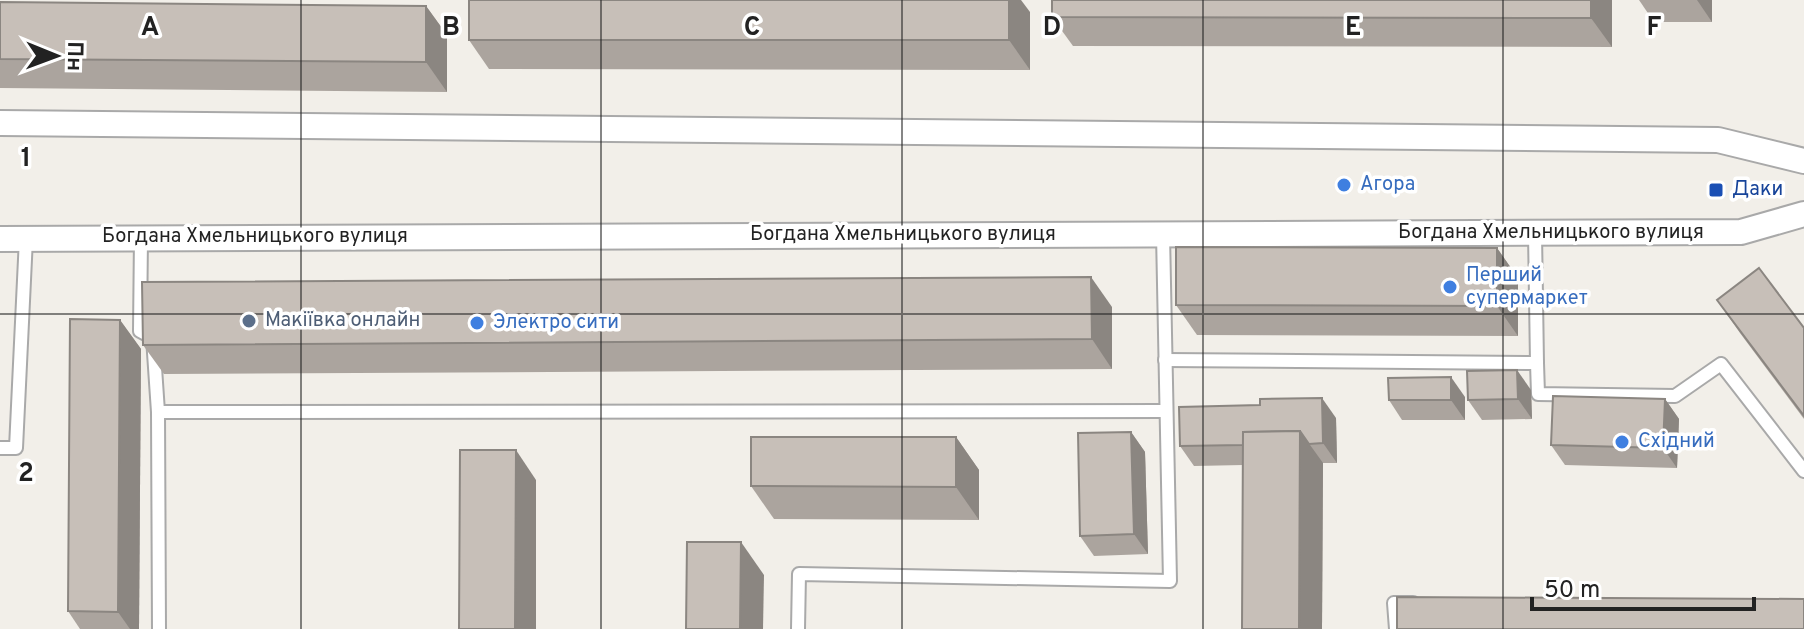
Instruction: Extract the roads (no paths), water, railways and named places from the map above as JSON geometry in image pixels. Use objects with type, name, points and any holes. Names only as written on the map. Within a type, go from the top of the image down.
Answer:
[{"type":"street","points":[[0,123],[1718,140],[1804,161]]},
{"type":"street","name":"Богдана Хмельницького вулиця","points":[[0,239],[1741,232],[1804,214]]},
{"type":"lane","points":[[1535,233],[1538,394],[1675,396],[1721,364],[1804,471]]},
{"type":"lane","points":[[798,629],[799,574],[1170,581],[1163,234]]},
{"type":"lane","points":[[141,237],[140,331],[153,338],[158,412],[159,629]]},
{"type":"lane","points":[[0,448],[16,448],[26,238]]},
{"type":"lane","points":[[1165,360],[1537,363]]},
{"type":"lane","points":[[158,412],[1166,411]]},
{"type":"lane","points":[[1396,629],[1394,603],[1426,604]]},
{"type":"place","name":"Агора","points":[[1344,185]]},
{"type":"place","name":"Даки","points":[[1716,190]]},
{"type":"place","name":"Перший супермаркет","points":[[1450,287]]},
{"type":"place","name":"Макіївка онлайн","points":[[249,321]]},
{"type":"place","name":"Электро сити","points":[[477,323]]},
{"type":"place","name":"Східний","points":[[1622,442]]}]
